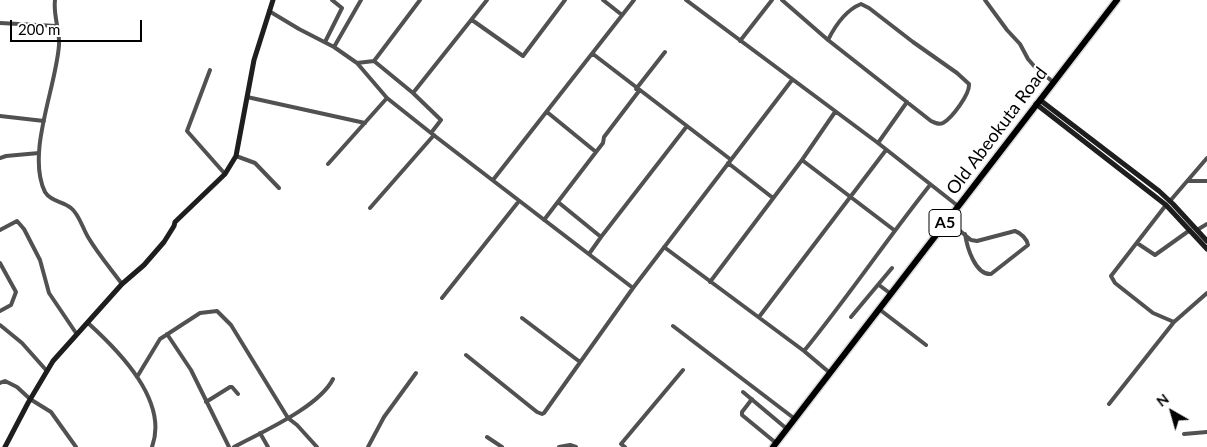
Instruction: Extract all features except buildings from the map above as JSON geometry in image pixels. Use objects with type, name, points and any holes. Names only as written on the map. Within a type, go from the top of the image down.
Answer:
[{"type":"highway","name":"Old Abeokuta Road","points":[[775,445],[1117,0]]},
{"type":"street","points":[[55,0],[54,15],[59,44],[39,153],[40,180],[45,192],[51,199],[72,209],[89,239],[122,284]]},
{"type":"street","points":[[5,447],[46,370],[76,333],[88,323],[122,284],[144,265],[164,242],[175,222],[225,174],[236,156],[254,60],[273,0]]},
{"type":"street","points":[[325,42],[342,8],[332,0]]},
{"type":"street","points":[[334,47],[362,0]]},
{"type":"street","points":[[358,63],[374,61],[420,0]]},
{"type":"street","points":[[413,93],[488,0]]},
{"type":"street","points":[[472,20],[523,56],[565,0]]},
{"type":"street","points":[[603,0],[622,15]]},
{"type":"street","points":[[493,180],[634,0]]},
{"type":"street","points":[[686,0],[878,143],[958,206]]},
{"type":"street","points":[[693,5],[697,0]]},
{"type":"street","points":[[740,41],[772,0]]},
{"type":"street","points":[[782,0],[828,40],[931,122],[943,123],[956,111],[969,88],[969,84],[957,73],[861,4],[853,8],[840,21],[828,40]]},
{"type":"street","points":[[985,0],[1020,44],[1028,59],[1053,82]]},
{"type":"street","points":[[269,11],[299,30],[334,47],[358,63],[387,98],[633,288]]},
{"type":"street","points":[[0,23],[56,26]]},
{"type":"street","points":[[544,220],[603,143],[604,137],[665,52]]},
{"type":"street","points":[[593,54],[687,126],[773,198]]},
{"type":"street","points":[[370,208],[432,134],[441,120],[413,93],[374,61]]},
{"type":"street","points":[[210,70],[187,131],[225,174]]},
{"type":"street","points":[[466,355],[542,414],[633,288],[792,80]]},
{"type":"street","points":[[246,97],[365,122]]},
{"type":"street","points":[[328,164],[387,98]]},
{"type":"street","points":[[878,143],[907,102]]},
{"type":"street","points":[[1038,102],[1168,203],[1207,241]]},
{"type":"street","points":[[547,112],[596,152]]},
{"type":"street","points":[[710,282],[802,160],[835,112]]},
{"type":"street","points":[[0,116],[44,121]]},
{"type":"street","points":[[589,254],[687,126]]},
{"type":"street","points":[[759,317],[886,150]]},
{"type":"street","points":[[0,158],[39,153]]},
{"type":"street","points":[[236,156],[255,163],[279,188]]},
{"type":"street","points":[[1174,322],[1153,314],[1112,280],[1111,276],[1168,203],[1207,158]]},
{"type":"street","points":[[802,160],[894,230]]},
{"type":"street","points":[[1188,181],[1207,181]]},
{"type":"street","points":[[804,351],[842,304],[894,230],[930,185]]},
{"type":"street","points":[[442,298],[519,201]]},
{"type":"street","points":[[558,202],[601,237]]},
{"type":"street","points":[[1168,203],[1207,249]]},
{"type":"street","points":[[947,220],[965,234],[971,240],[977,241],[1015,231],[1020,233],[1028,242],[1028,245],[988,274],[984,273],[970,255],[965,234]]},
{"type":"street","points":[[0,230],[19,222],[40,260],[49,293],[76,333]]},
{"type":"street","points":[[1197,230],[1207,224]]},
{"type":"street","points":[[1136,243],[1155,255],[1190,230]]},
{"type":"street","points":[[664,247],[804,351],[830,373]]},
{"type":"street","points":[[0,263],[16,292],[11,305],[0,311]]},
{"type":"street","points":[[852,318],[892,268]]},
{"type":"street","points":[[879,285],[891,294]]},
{"type":"street","points":[[1109,404],[1174,322],[1207,293]]},
{"type":"street","points":[[879,310],[926,345]]},
{"type":"street","points":[[137,378],[156,345],[167,334],[200,313],[217,311],[231,325],[288,418],[317,447]]},
{"type":"street","points":[[522,318],[580,362]]},
{"type":"street","points":[[88,323],[109,342],[137,378],[153,409],[156,424],[152,447]]},
{"type":"street","points":[[0,325],[22,343],[46,370]]},
{"type":"street","points":[[673,326],[795,419]]},
{"type":"street","points":[[167,334],[191,370],[228,447]]},
{"type":"street","points":[[621,446],[683,370]]},
{"type":"street","points":[[368,447],[384,417],[416,373]]},
{"type":"street","points":[[234,447],[288,418],[322,393],[333,379]]},
{"type":"street","points":[[0,382],[5,381],[17,388],[51,412],[76,447]]},
{"type":"street","points":[[206,402],[230,387],[238,394]]},
{"type":"street","points":[[743,392],[787,429]]},
{"type":"street","points":[[752,399],[742,412],[742,415],[775,445]]},
{"type":"street","points":[[1184,434],[1207,432]]},
{"type":"street","points":[[260,433],[268,447]]},
{"type":"street","points":[[487,437],[502,447]]},
{"type":"street","points":[[559,447],[570,445],[576,447]]}]
